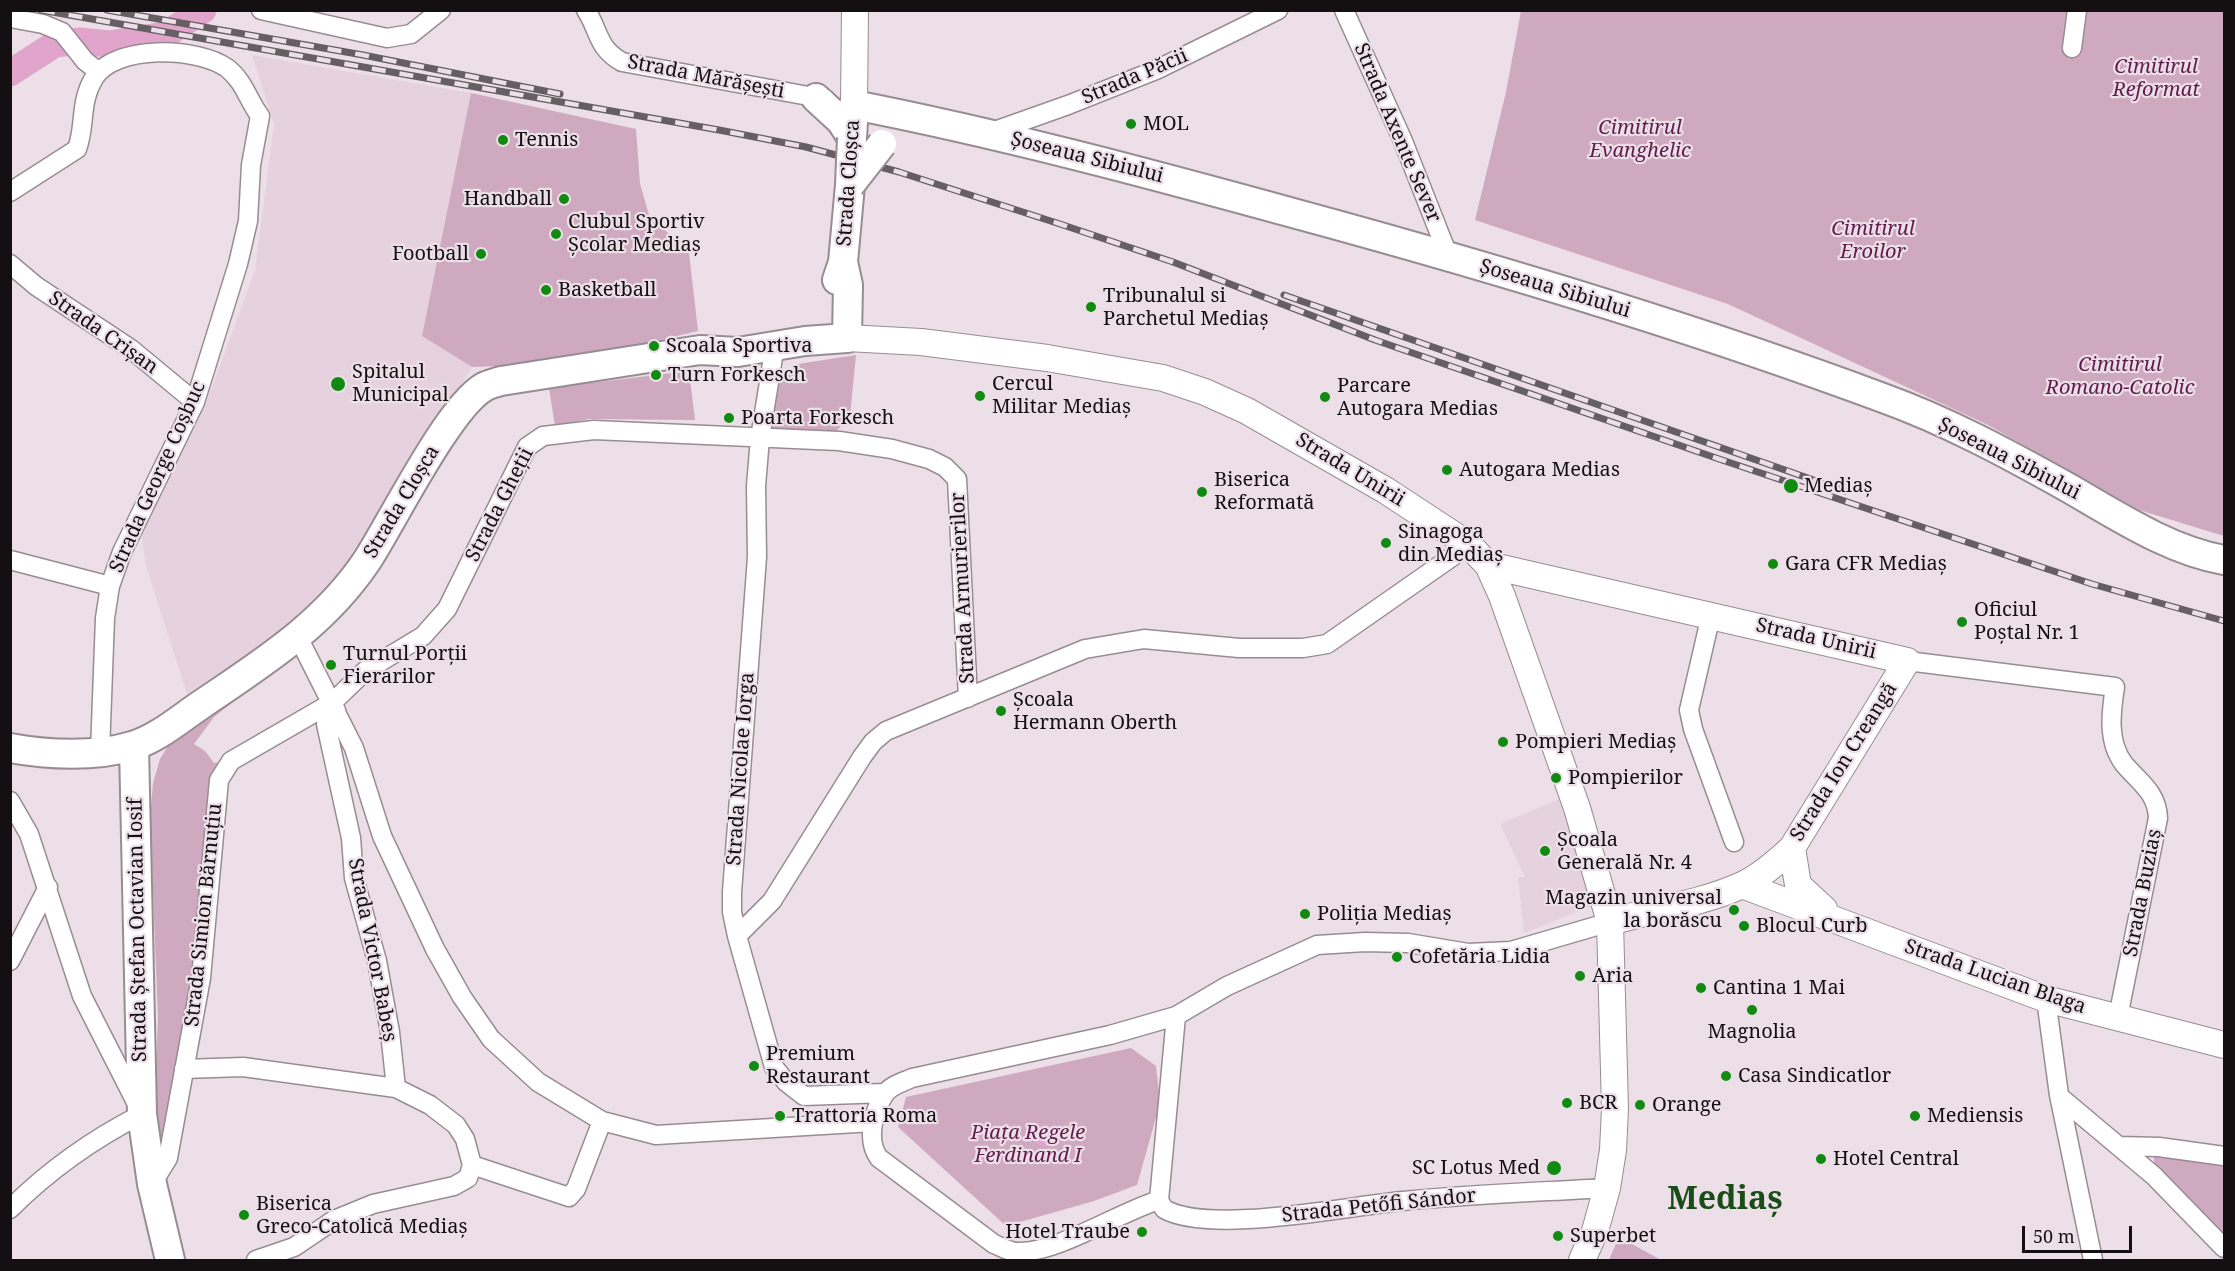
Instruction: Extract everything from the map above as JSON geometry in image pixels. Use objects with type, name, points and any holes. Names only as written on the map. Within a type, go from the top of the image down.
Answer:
[{"type":"main road","points":[[854,105],[855,10]]},
{"type":"main road","points":[[816,98],[841,121],[852,138]]},
{"type":"main road","name":"Șoseaua Sibiului","points":[[854,105],[988,133],[1149,174],[1448,255],[1709,336],[1888,399],[1970,435],[2173,544],[2224,560]]},
{"type":"main road","name":"Strada Cloșca","points":[[10,748],[59,752],[100,752],[134,746],[182,718],[298,637],[327,612],[354,578],[458,412],[484,386],[501,381],[699,350],[738,351],[839,330],[835,287],[843,262],[854,105]]},
{"type":"main road","points":[[850,185],[882,144],[926,119]]},
{"type":"main road","points":[[699,350],[733,339],[802,323],[839,330]]},
{"type":"main road","name":"Strada Unirii","points":[[839,330],[1125,370],[1164,378],[1205,392],[1247,411],[1385,489],[1469,544],[1488,565],[1907,661]]},
{"type":"main road","points":[[1488,565],[1502,596],[1577,808],[1610,921],[1615,1109],[1607,1188],[1595,1230],[1582,1260]]},
{"type":"main road","name":"Strada Ion Creangă","points":[[1610,921],[1742,885],[1792,848],[1907,661]]},
{"type":"main road","name":"Strada Ștefan Octavian Iosif","points":[[134,746],[142,1114],[152,1184],[170,1260]]},
{"type":"main road","name":"Strada Lucian Blaga","points":[[1792,848],[1798,885],[1838,920]]},
{"type":"main road","name":"Strada Lucian Blaga","points":[[1742,885],[1838,920],[1957,968],[2046,999],[2224,1045]]},
{"type":"street","points":[[261,10],[387,38],[411,34],[441,10]]},
{"type":"street","name":"Strada Mărășești","points":[[586,10],[602,45],[611,56],[622,62],[854,105]]},
{"type":"street","name":"Strada Păcii","points":[[988,133],[1068,105],[1156,70],[1278,10]]},
{"type":"street","name":"Strada Axente Sever","points":[[1344,10],[1403,141],[1448,255]]},
{"type":"street","points":[[2072,48],[2077,10]]},
{"type":"street","points":[[10,18],[43,24],[62,32],[75,50],[99,72],[82,108],[81,138],[76,149],[10,192]]},
{"type":"street","name":"Strada George Coșbuc","points":[[99,72],[120,60],[153,51],[204,57],[226,68],[244,84],[251,103],[260,116],[251,165],[248,221],[238,264],[195,402],[122,552],[110,586],[105,618],[100,752]]},
{"type":"street","name":"Strada Crișan","points":[[10,264],[36,286],[131,349],[195,402]]},
{"type":"street","name":"Strada Nicolae Iorga","points":[[775,345],[760,438],[756,486],[757,557],[732,912],[774,1067],[786,1082],[804,1096],[885,1093]]},
{"type":"street","name":"Strada Gheții","points":[[335,706],[365,671],[423,636],[447,609],[527,447],[535,440],[543,436],[594,430],[760,438]]},
{"type":"street","name":"Strada Armurierilor","points":[[760,438],[839,441],[892,449],[929,459],[945,467],[957,478],[968,698]]},
{"type":"street","points":[[737,936],[772,901],[873,742],[900,724],[1085,649],[1115,643],[1144,639],[1239,648],[1303,648],[1327,644],[1469,544]]},
{"type":"street","points":[[10,560],[110,586]]},
{"type":"street","points":[[1711,615],[1689,710],[1693,729],[1734,842]]},
{"type":"street","points":[[298,637],[335,706],[354,748],[382,836],[408,898],[462,997],[491,1039],[521,1068],[566,1101],[602,1120],[656,1135],[873,1122]]},
{"type":"street","name":"Strada Buziaș","points":[[1907,661],[2115,687],[2111,712],[2116,749],[2124,763],[2151,792],[2158,812],[2118,1017]]},
{"type":"street","name":"Strada Simion Bărnuțiu","points":[[152,1184],[168,1158],[201,978],[219,780],[231,761],[335,706]]},
{"type":"street","name":"Strada Victor Babeș","points":[[335,706],[326,724],[351,838],[354,878],[377,961],[390,1032],[396,1088]]},
{"type":"street","points":[[10,801],[29,834],[82,996],[142,1114],[111,1130],[75,1154],[33,1186],[10,1209]]},
{"type":"street","points":[[10,961],[48,887]]},
{"type":"street","points":[[1176,1016],[1159,1200],[1045,1248],[1019,1257],[994,1244],[879,1158],[872,1144],[873,1122],[885,1093],[912,1078],[1110,1035],[1176,1016],[1227,986],[1317,945],[1408,943],[1468,953],[1511,951],[1610,921]]},
{"type":"street","points":[[2046,999],[2060,1097],[2093,1260]]},
{"type":"street","points":[[184,1069],[243,1067],[396,1088],[430,1105],[456,1125],[465,1139],[472,1165],[468,1178],[454,1186],[374,1204],[334,1220],[294,1247],[256,1260]]},
{"type":"street","points":[[2060,1097],[2120,1146],[2224,1248]]},
{"type":"street","points":[[472,1165],[569,1197],[576,1189],[602,1120]]},
{"type":"street","points":[[2120,1146],[2159,1147],[2224,1156]]},
{"type":"street","name":"Strada Petőfi Sándor","points":[[1159,1200],[1164,1209],[1190,1218],[1239,1218],[1288,1215],[1402,1201],[1607,1188]]},
{"type":"shaded area","name":"Spitalul Municipal","points":[[252,55],[471,93],[422,336],[472,367],[350,570],[290,633],[187,694],[146,566],[140,525],[207,401],[255,270],[274,124]]},
{"type":"shaded area","name":"Școala Generală Nr. 4","points":[[1562,798],[1592,906],[1524,933],[1518,877],[1525,877],[1500,824]]},
{"type":"shaded area","points":[[1045,1125],[1053,1128],[1056,1136],[1053,1144],[1045,1147],[1037,1144],[1034,1136],[1037,1128]]},
{"type":"green space","points":[[1521,11],[2224,11],[2224,536],[2139,510],[1988,425],[1728,304],[1475,220],[1506,92]]},
{"type":"green space","name":"Clubul Sportiv Școlar Mediaș","points":[[471,93],[636,129],[640,184],[649,215],[689,253],[698,331],[559,364],[472,367],[422,336]]},
{"type":"green space","points":[[856,355],[850,416],[831,437],[765,436],[780,377],[798,364]]},
{"type":"green space","points":[[689,371],[695,420],[589,419],[555,426],[549,388]]},
{"type":"green space","points":[[251,687],[214,717],[194,744],[205,751],[214,763],[231,761],[219,780],[201,978],[152,1184],[158,1017],[150,818],[153,783],[160,759],[173,738]]},
{"type":"green space","name":"Piața Regele Ferdinand I","points":[[1131,1048],[1156,1066],[1160,1103],[1137,1185],[1094,1201],[1006,1226],[898,1127],[906,1097]]},
{"type":"green space","points":[[2154,1154],[2224,1156],[2224,1248],[2154,1176]]},
{"type":"green space","points":[[1619,1237],[1661,1260],[1609,1260]]},
{"type":"waterway","points":[[10,73],[55,44],[80,41],[109,44],[165,35],[203,10]]},
{"type":"railway","points":[[41,10],[719,130],[806,147],[899,172],[1173,262],[1375,340],[1719,459],[2092,584],[2224,621]]},
{"type":"railway","points":[[107,10],[363,55],[560,94]]},
{"type":"railway","points":[[1284,295],[1845,491]]},
{"type":"place","name":"MOL","points":[[1131,124]]},
{"type":"place","name":"Tennis","points":[[503,140]]},
{"type":"place","name":"Handball","points":[[564,199]]},
{"type":"place","name":"Clubul Sportiv Școlar Mediaș","points":[[556,234]]},
{"type":"place","name":"Football","points":[[481,254]]},
{"type":"place","name":"Basketball","points":[[546,290]]},
{"type":"place","name":"Tribunalul si Parchetul Mediaș","points":[[1091,307]]},
{"type":"place","name":"Scoala Sportiva","points":[[654,346]]},
{"type":"place","name":"Turn Forkesch","points":[[656,375]]},
{"type":"place","name":"Spitalul Municipal","points":[[338,384]]},
{"type":"place","name":"Cercul Militar Mediaș","points":[[980,396]]},
{"type":"place","name":"Parcare Autogara Medias","points":[[1325,397]]},
{"type":"place","name":"Poarta Forkesch","points":[[729,418]]},
{"type":"place","name":"Autogara Medias","points":[[1447,470]]},
{"type":"place","name":"Mediaș","points":[[1791,486]]},
{"type":"place","name":"Biserica Reformată","points":[[1202,492]]},
{"type":"place","name":"Sinagoga din Mediaș","points":[[1386,543]]},
{"type":"place","name":"Gara CFR Mediaș","points":[[1773,564]]},
{"type":"place","name":"Oficiul Poștal Nr. 1","points":[[1962,622]]},
{"type":"place","name":"Turnul Porții Fierarilor","points":[[331,665]]},
{"type":"place","name":"Școala Hermann Oberth","points":[[1001,711]]},
{"type":"place","name":"Pompieri Mediaș","points":[[1503,742]]},
{"type":"place","name":"Pompierilor","points":[[1556,778]]},
{"type":"place","name":"Școala Generală Nr. 4","points":[[1545,851]]},
{"type":"place","name":"Magazin universal la borăscu","points":[[1734,910]]},
{"type":"place","name":"Poliția Mediaș","points":[[1305,914]]},
{"type":"place","name":"Blocul Curb","points":[[1744,926]]},
{"type":"place","name":"Cofetăria Lidia","points":[[1397,957]]},
{"type":"place","name":"Aria","points":[[1580,976]]},
{"type":"place","name":"Cantina 1 Mai","points":[[1701,988]]},
{"type":"place","name":"Magnolia","points":[[1752,1010]]},
{"type":"place","name":"Premium Restaurant","points":[[754,1066]]},
{"type":"place","name":"Casa Sindicatlor","points":[[1726,1076]]},
{"type":"place","name":"BCR","points":[[1567,1103]]},
{"type":"place","name":"Orange","points":[[1640,1105]]},
{"type":"place","name":"Trattoria Roma","points":[[780,1116]]},
{"type":"place","name":"Mediensis","points":[[1915,1116]]},
{"type":"place","name":"Hotel Central","points":[[1821,1159]]},
{"type":"place","name":"SC Lotus Med","points":[[1554,1168]]},
{"type":"place","name":"Biserica Greco-Catolică Mediaș","points":[[244,1215]]},
{"type":"place","name":"Hotel Traube","points":[[1142,1232]]},
{"type":"place","name":"Superbet","points":[[1558,1236]]},
{"type":"district","name":"Mediaș","points":[[1725,1200]]},
{"type":"park label","name":"Cimitirul Reformat","points":[[2156,78]]},
{"type":"park label","name":"Cimitirul Evanghelic","points":[[1640,140]]},
{"type":"park label","name":"Cimitirul Eroilor","points":[[1873,240]]},
{"type":"park label","name":"Cimitirul Romano-Catolic","points":[[2120,376]]}]
